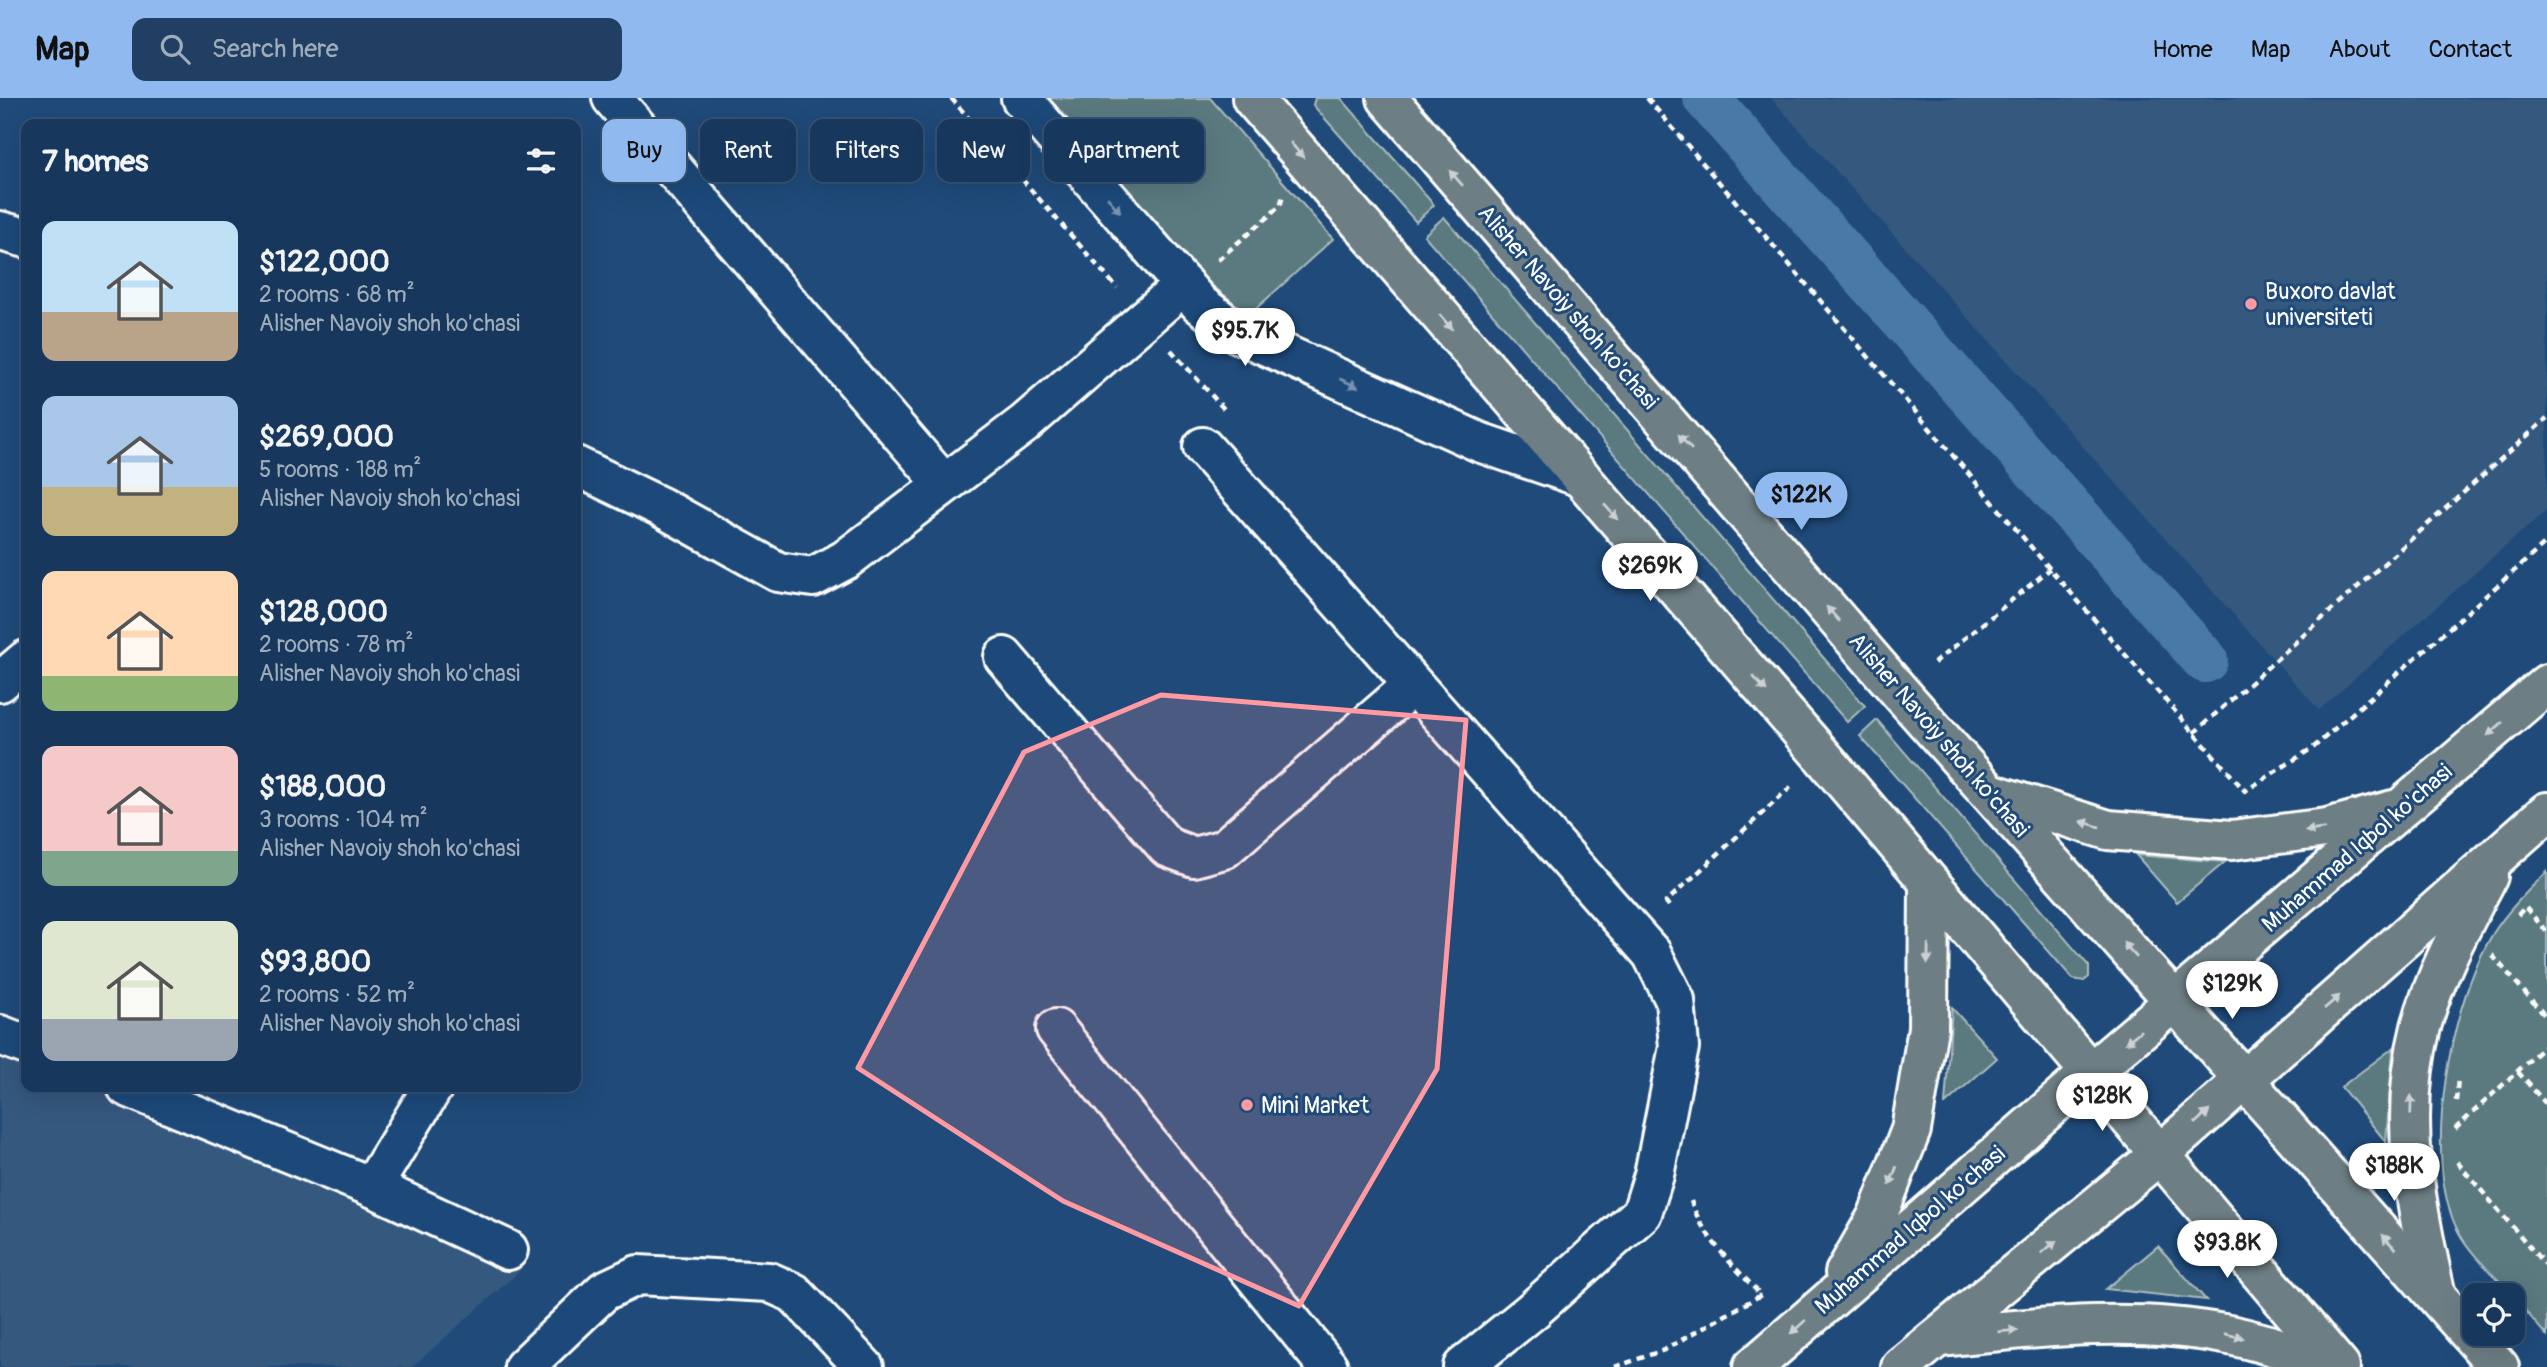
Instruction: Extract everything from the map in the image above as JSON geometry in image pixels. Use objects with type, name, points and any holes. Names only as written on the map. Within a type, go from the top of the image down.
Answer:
[{"type":"main road","points":[[1252,98],[1824,758],[2338,1367]]},
{"type":"main road","name":"Alisher Navoiy shoh ko'chasi","points":[[1387,98],[1989,793],[2499,1367]]},
{"type":"main road","name":"Muhammad Iqbol ko'chasi","points":[[1753,1367],[2090,1073],[2547,684]]},
{"type":"main road","points":[[1989,793],[2108,830],[2232,840],[2327,828],[2405,806]]},
{"type":"main road","points":[[1901,1367],[2160,1155],[2547,812]]},
{"type":"main road","points":[[2435,1293],[2415,1206],[2411,1139],[2412,1084],[2421,1027],[2431,998],[2459,931],[2498,857]]},
{"type":"main road","points":[[1830,1298],[1877,1217],[1911,1130],[1928,1028],[1929,885]]},
{"type":"main road","points":[[1940,1337],[2072,1326],[2177,1328],[2225,1334],[2338,1367]]},
{"type":"street","points":[[612,98],[944,484]]},
{"type":"street","points":[[1021,98],[1200,304],[1238,332],[1479,442],[1581,477]]},
{"type":"street","points":[[0,231],[21,237]]},
{"type":"street","points":[[581,468],[661,507],[778,572],[813,577],[845,560],[1024,424],[1184,285]]},
{"type":"street","points":[[1203,447],[1652,954],[1675,1000],[1679,1047],[1654,1175],[1642,1213],[1532,1311],[1464,1367]]},
{"type":"street","points":[[1004,657],[1167,846],[1194,856],[1224,849],[1413,685]]},
{"type":"street","points":[[0,681],[21,664]]},
{"type":"street","points":[[1056,1029],[1328,1367]]},
{"type":"street","points":[[0,1035],[21,1043]]},
{"type":"street","points":[[139,1092],[372,1187],[508,1250]]},
{"type":"street","points":[[372,1187],[430,1092]]},
{"type":"street","points":[[524,1367],[604,1291],[638,1275],[769,1282],[794,1293],[864,1367]]},
{"type":"path","points":[[1647,98],[2050,569],[2245,791],[2314,747],[2547,542]]},
{"type":"path","points":[[1184,285],[1280,206],[1295,148]]},
{"type":"path","points":[[2194,733],[2547,418]]},
{"type":"path","points":[[1934,663],[2050,569]]},
{"type":"path","points":[[1672,909],[1666,902],[1794,784]]},
{"type":"path","points":[[2517,917],[2525,906],[2547,932]]},
{"type":"path","points":[[2489,961],[2496,947]]},
{"type":"path","points":[[2492,954],[2547,1017]]},
{"type":"path","points":[[2455,1129],[2547,1044]]},
{"type":"path","points":[[2518,1072],[2547,1105]]},
{"type":"path","points":[[2456,1102],[2458,1076]]},
{"type":"path","points":[[2454,1138],[2455,1115]]},
{"type":"path","points":[[2455,1155],[2467,1176],[2547,1267]]},
{"type":"path","points":[[1615,1367],[1664,1350],[1761,1295],[1698,1222],[1691,1200],[1691,1189]]},
{"type":"highlighted area","points":[[1161,695],[1466,720],[1437,1069],[1299,1306],[1063,1201],[858,1068],[1024,752]]},
{"type":"shaded area","name":"Buxoro davlat universiteti","points":[[1771,98],[2547,98],[2547,510],[2319,710]]},
{"type":"shaded area","points":[[0,1043],[21,1052],[21,1092],[112,1092],[521,1270],[412,1367],[0,1367]]},
{"type":"green space","points":[[1041,98],[1210,98],[1333,239],[1249,315],[1179,259],[1113,182],[1204,182],[1204,119],[1059,119]]},
{"type":"green space","points":[[1315,98],[1341,98],[1434,205],[1416,222],[1313,105]]},
{"type":"green space","points":[[1444,217],[1865,706],[1847,722],[1424,235]]},
{"type":"green space","points":[[1877,720],[2089,966],[2089,977],[2084,981],[2073,979],[1860,736]]},
{"type":"green space","points":[[2136,855],[2225,862],[2177,902]]},
{"type":"green space","points":[[2547,872],[2547,1336],[2525,1310],[2525,1283],[2501,1283],[2463,1240],[2447,1200],[2442,1163],[2441,1122],[2446,1080],[2465,997],[2494,932]]},
{"type":"green space","points":[[1952,1008],[1997,1058],[1945,1104]]},
{"type":"green space","points":[[2393,1048],[2386,1142],[2341,1087]]},
{"type":"green space","points":[[2158,1246],[2206,1300],[2106,1289]]},
{"type":"waterway","points":[[1706,98],[2205,660]]},
{"type":"place","name":"Buxoro davlat universiteti","points":[[2251,304]]},
{"type":"place","name":"Mini Market","points":[[1247,1105]]}]
